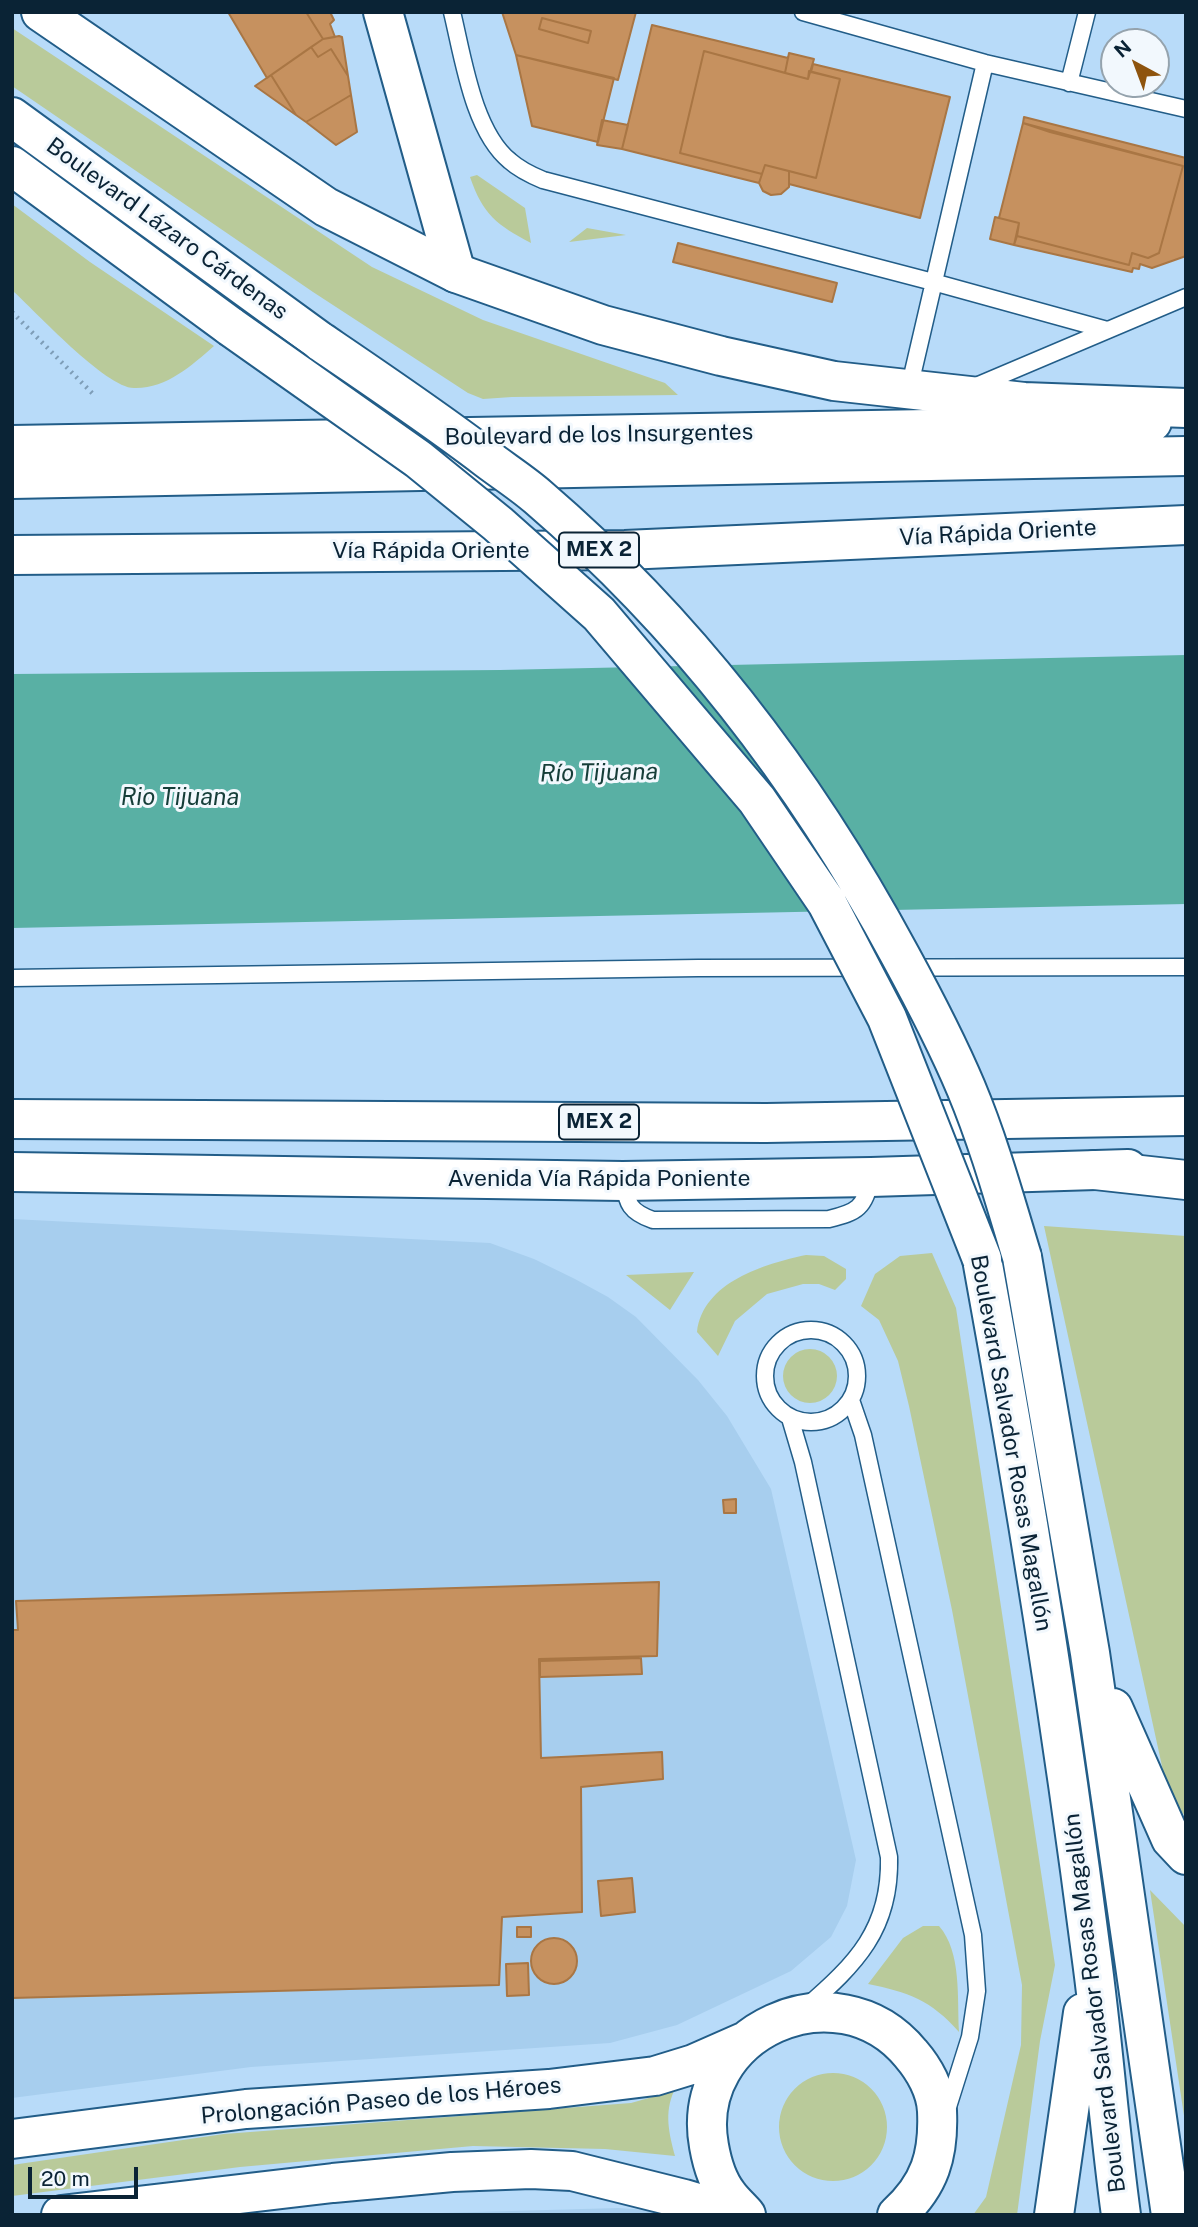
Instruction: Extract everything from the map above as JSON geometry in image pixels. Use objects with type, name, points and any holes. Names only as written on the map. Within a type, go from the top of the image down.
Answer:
[{"type":"main road","points":[[41,12],[326,206],[456,273],[603,325],[721,356],[834,381],[1024,402],[1186,408]]},
{"type":"main road","points":[[383,12],[456,273]]},
{"type":"main road","name":"Boulevard Lázaro Cárdenas","points":[[12,117],[321,342]]},
{"type":"main road","name":"Boulevard Lázaro Cárdenas","points":[[12,166],[231,327]]},
{"type":"main road","name":"Boulevard Salvador Rosas Magallón","points":[[231,327],[418,459],[498,524],[600,614],[758,800],[827,903],[887,1018],[982,1259],[1017,1451],[1068,1780],[1092,1955],[1111,2143],[1122,2215]]},
{"type":"main road","name":"Boulevard Salvador Rosas Magallón","points":[[321,342],[439,423],[537,496],[631,583],[728,691],[796,783],[864,887],[929,1008],[966,1089],[1022,1257],[1090,1653],[1171,2215]]},
{"type":"main road","name":"Boulevard de los Insurgentes","points":[[12,445],[972,428],[1186,421]]},
{"type":"main road","name":"Boulevard de los Insurgentes","points":[[12,478],[1186,456]]},
{"type":"main road","name":"Vía Rápida Oriente","points":[[12,555],[625,550],[1186,525]]},
{"type":"main road","name":"MEX 2","points":[[12,1119],[766,1123],[1186,1116]]},
{"type":"main road","name":"Avenida Vía Rápida Poniente","points":[[12,1172],[623,1181],[1186,1168]]},
{"type":"main road","points":[[1094,1170],[1186,1180]]},
{"type":"main road","points":[[1090,1653],[1142,1778],[1171,1839],[1186,1855]]},
{"type":"main road","points":[[1054,2215],[1092,1955]]},
{"type":"main road","points":[[746,2215],[727,2194],[712,2164],[706,2131],[710,2098],[723,2067],[744,2042],[769,2024],[797,2014],[834,2011],[869,2021],[900,2041],[923,2069],[936,2103],[938,2139],[930,2172],[913,2200],[897,2215]]},
{"type":"main road","name":"Prolongación Paseo de los Héroes","points":[[12,2139],[246,2109],[549,2089],[655,2076],[694,2064],[744,2042]]},
{"type":"main road","points":[[61,2215],[333,2183],[452,2172],[531,2169],[572,2171],[738,2215]]},
{"type":"lane","points":[[452,12],[478,113],[494,142],[508,160],[527,173],[543,180],[1107,330]]},
{"type":"lane","points":[[803,12],[985,63],[1186,109]]},
{"type":"lane","points":[[1069,82],[1087,12]]},
{"type":"lane","points":[[909,389],[985,63]]},
{"type":"lane","points":[[957,394],[1186,298]]},
{"type":"lane","points":[[12,978],[698,968],[1186,967]]},
{"type":"lane","points":[[805,1330],[834,1336],[846,1345],[854,1357],[858,1372],[851,1400],[844,1410],[824,1421],[813,1423],[790,1418],[778,1410],[769,1398],[765,1368],[770,1354],[779,1342],[791,1334],[805,1330]]},
{"type":"lane","points":[[851,1400],[863,1435],[973,1935],[977,1991],[970,2037],[938,2139]]},
{"type":"lane","points":[[790,1418],[803,1462],[889,1857],[890,1881],[884,1906],[862,1950],[843,1975],[797,2014]]},
{"type":"path","points":[[12,312],[94,394]]},
{"type":"shaded area","points":[[12,28],[372,267],[483,320],[665,383],[678,395],[483,399],[468,393],[313,292],[12,86]]},
{"type":"shaded area","points":[[477,175],[525,208],[531,243],[500,224],[486,210],[470,177]]},
{"type":"shaded area","points":[[12,204],[90,262],[214,346],[177,375],[157,385],[134,388],[106,376],[71,347],[12,290]]},
{"type":"shaded area","points":[[587,228],[626,235],[569,242]]},
{"type":"shaded area","points":[[12,1219],[490,1243],[534,1259],[575,1279],[608,1297],[636,1317],[698,1380],[727,1416],[771,1489],[856,1860],[847,1906],[831,1937],[791,1971],[677,2025],[610,2043],[251,2067],[12,2098]]},
{"type":"shaded area","points":[[1044,1226],[1186,1236],[1186,1818],[1167,1789]]},
{"type":"shaded area","points":[[932,1253],[956,1308],[1055,1965],[1040,2041],[1017,2215],[973,2215],[986,2197],[1021,2045],[1022,1985],[952,1610],[909,1406],[898,1361],[879,1320],[861,1306],[875,1274],[900,1256]]},
{"type":"shaded area","points":[[806,1255],[824,1256],[846,1269],[846,1279],[835,1290],[819,1284],[803,1284],[767,1294],[735,1321],[718,1356],[697,1332],[702,1315],[711,1300],[738,1278],[772,1264]]},
{"type":"shaded area","points":[[694,1272],[670,1310],[626,1275]]},
{"type":"shaded area","points":[[810,1349],[829,1357],[837,1376],[829,1395],[810,1403],[791,1395],[783,1376],[791,1357]]},
{"type":"shaded area","points":[[1150,1890],[1186,1927],[1186,2129]]},
{"type":"shaded area","points":[[923,1926],[939,1926],[952,1949],[957,1976],[959,2032],[939,2012],[918,1999],[868,1984],[903,1938]]},
{"type":"shaded area","points":[[833,2073],[854,2077],[871,2089],[883,2106],[887,2127],[883,2148],[871,2165],[854,2177],[833,2181],[812,2177],[795,2165],[783,2148],[779,2127],[783,2106],[795,2089],[812,2077]]},
{"type":"shaded area","points":[[674,2091],[668,2115],[675,2156],[605,2149],[473,2146],[240,2167],[12,2196],[12,2165],[224,2134],[631,2103]]},
{"type":"shaded area","points":[[618,2208],[678,2212],[685,2215],[370,2215]]},
{"type":"water","name":"Rio Tijuana","points":[[1186,655],[1186,904],[12,928],[12,674],[500,670]]},
{"type":"building","points":[[228,12],[306,12],[323,39],[267,78]]},
{"type":"building","points":[[306,12],[330,12],[334,20],[330,24],[335,37],[323,39]]},
{"type":"building","points":[[502,12],[636,12],[618,80],[516,55]],"holes":[[[542,18],[591,31],[588,43],[539,29]]]},
{"type":"building","points":[[542,18],[591,31],[588,43],[539,29]]},
{"type":"building","points":[[652,25],[788,58],[785,73],[704,51],[680,153],[762,174],[759,183],[622,149]]},
{"type":"building","points":[[342,37],[348,76],[331,49],[318,57],[311,47],[323,39]]},
{"type":"building","points":[[311,47],[318,57],[331,49],[348,76],[351,95],[306,122],[296,115],[271,75]]},
{"type":"building","points":[[704,51],[808,79],[809,71],[840,79],[816,178],[765,165],[762,174],[680,153]]},
{"type":"building","points":[[789,53],[814,59],[808,79],[785,73]]},
{"type":"building","points":[[516,55],[614,78],[598,142],[532,126]]},
{"type":"building","points":[[813,64],[950,97],[920,218],[789,184],[789,171],[816,178],[840,79],[811,72]]},
{"type":"building","points":[[271,75],[296,115],[255,86]]},
{"type":"building","points":[[351,95],[357,132],[336,145],[306,122]]},
{"type":"building","points":[[1024,117],[1186,158],[1186,256],[1152,268],[1140,264],[1139,269],[1133,268],[1132,272],[1014,245],[1017,236],[1129,265],[1132,253],[1148,258],[1159,253],[1183,166],[1050,132],[1023,123]]},
{"type":"building","points":[[602,120],[628,125],[622,149],[597,145]]},
{"type":"building","points":[[1023,123],[1183,166],[1159,253],[1148,258],[1132,253],[1129,265],[1017,236],[1019,223],[999,218]]},
{"type":"building","points":[[765,165],[789,171],[789,187],[781,194],[771,195],[763,191],[759,183]]},
{"type":"building","points":[[995,217],[1019,223],[1014,245],[990,239]]},
{"type":"building","points":[[678,243],[837,283],[832,302],[673,262]]},
{"type":"building","points":[[736,1499],[736,1513],[724,1513],[723,1500]]},
{"type":"building","points":[[659,1582],[657,1656],[539,1659],[541,1758],[662,1752],[663,1779],[581,1787],[582,1912],[502,1917],[499,1985],[12,1998],[12,1630],[18,1630],[16,1601]]},
{"type":"building","points":[[641,1658],[642,1674],[540,1677],[540,1661]]},
{"type":"building","points":[[632,1878],[635,1912],[601,1916],[598,1881]]},
{"type":"building","points":[[517,1927],[531,1927],[531,1937],[517,1937]]},
{"type":"building","points":[[554,1938],[570,1945],[577,1961],[570,1977],[554,1984],[538,1977],[531,1961],[538,1945]]},
{"type":"building","points":[[528,1963],[529,1995],[507,1996],[506,1964]]},
{"type":"water label","name":"Río Tijuana","points":[[599,773]]}]
